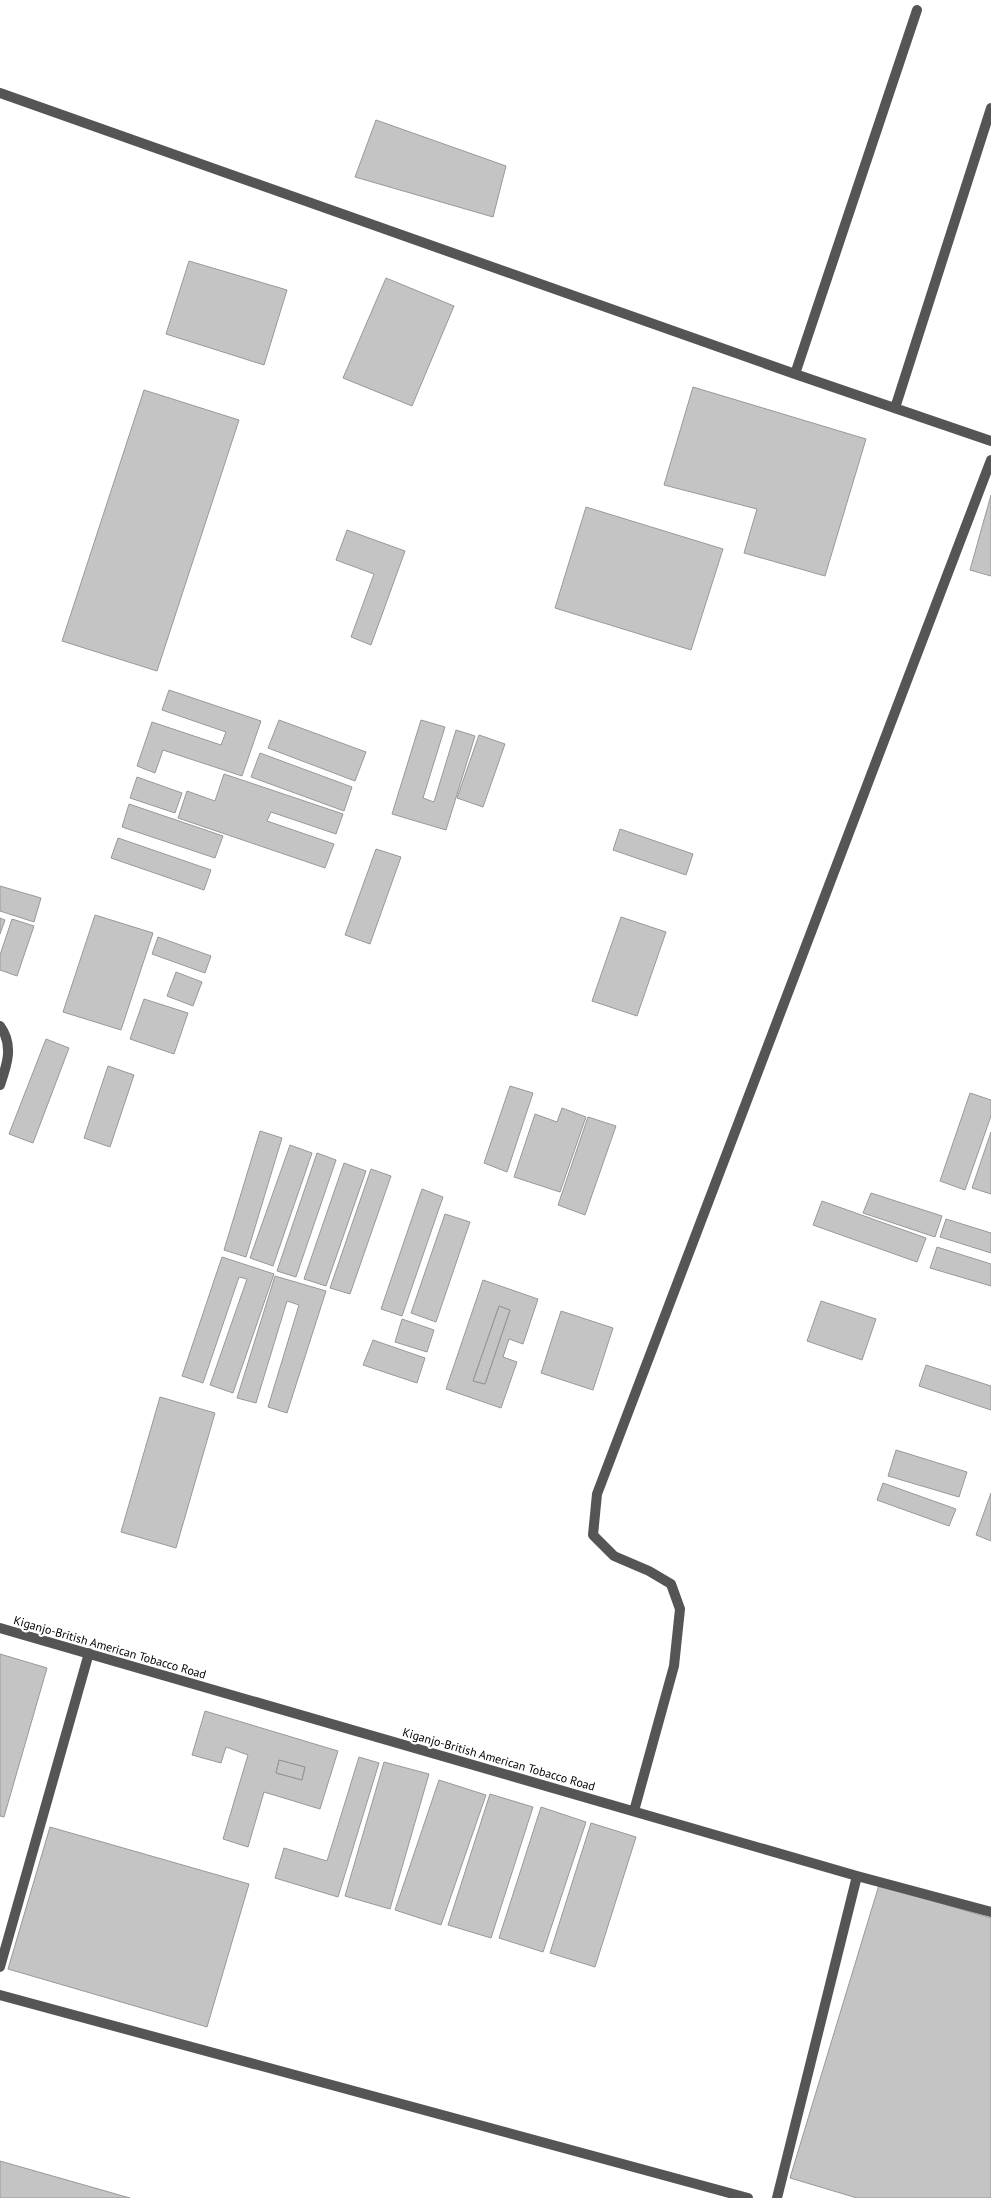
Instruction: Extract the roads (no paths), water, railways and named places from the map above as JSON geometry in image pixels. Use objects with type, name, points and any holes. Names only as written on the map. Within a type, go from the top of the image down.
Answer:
[{"type":"street","points":[[795,374],[917,10]]},
{"type":"street","points":[[0,93],[795,374],[991,441]]},
{"type":"street","points":[[896,408],[991,108]]},
{"type":"street","points":[[634,1811],[674,1666],[680,1609],[671,1584],[649,1571],[614,1556],[593,1535],[597,1494],[991,460]]},
{"type":"street","points":[[0,1026],[9,1044],[6,1070],[0,1085]]},
{"type":"street","name":"Kiganjo-British American Tobacco Road","points":[[0,1628],[857,1876],[991,1912]]},
{"type":"street","points":[[0,1966],[89,1653]]},
{"type":"street","points":[[777,2198],[857,1876]]},
{"type":"street","points":[[0,1995],[748,2198]]}]
